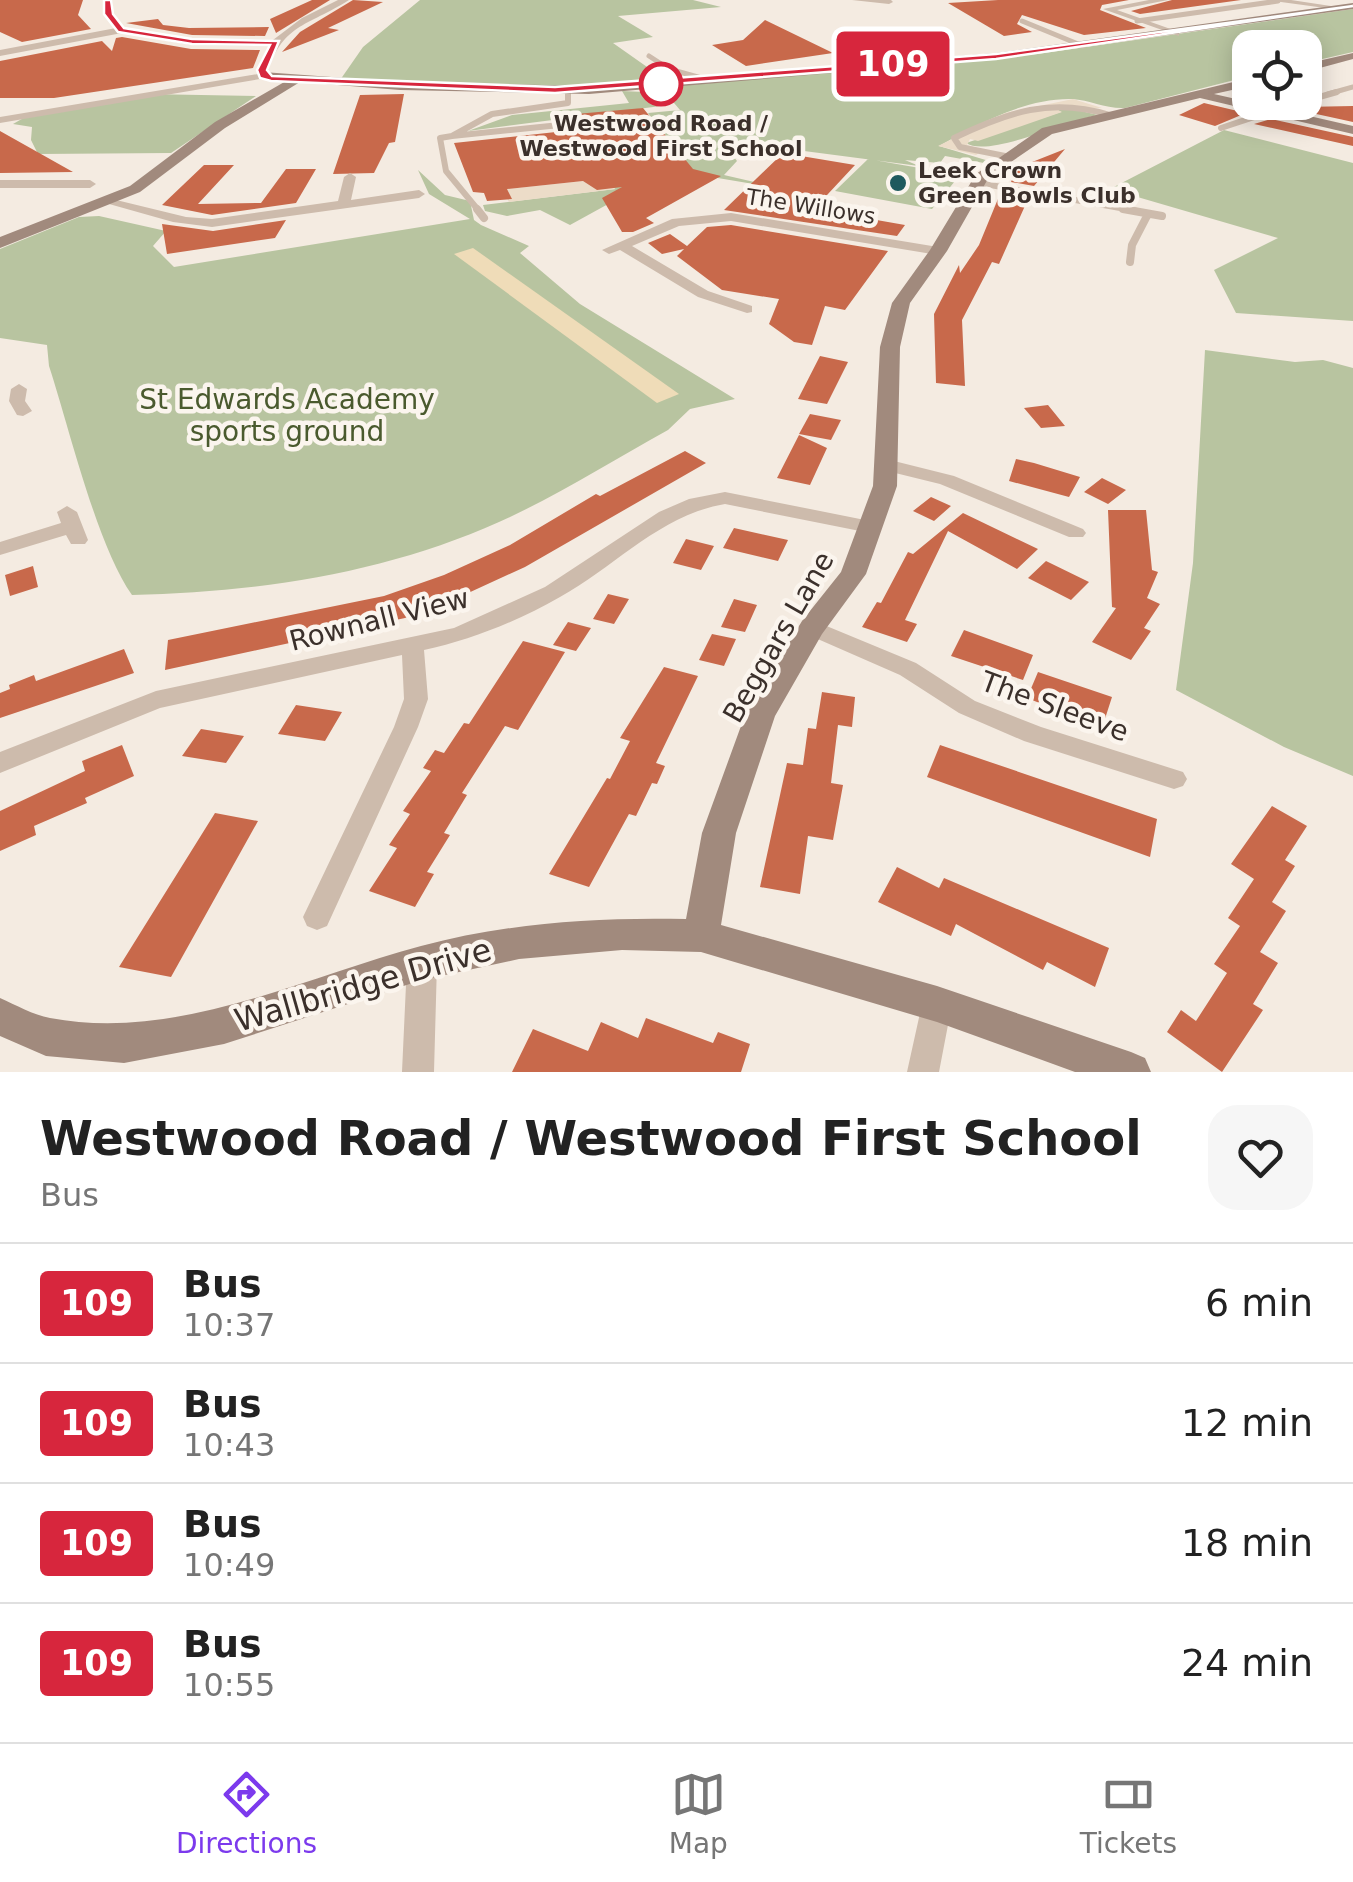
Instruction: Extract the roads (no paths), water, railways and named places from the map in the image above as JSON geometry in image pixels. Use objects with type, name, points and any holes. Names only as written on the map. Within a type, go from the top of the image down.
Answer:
[{"type":"street","points":[[108,0],[108,14],[122,30]]},
{"type":"street","points":[[263,76],[264,63],[276,43],[298,24],[346,0]]},
{"type":"street","points":[[856,0],[889,2]]},
{"type":"street","points":[[1164,0],[1107,9],[1176,34]]},
{"type":"street","points":[[1270,0],[1347,7]]},
{"type":"street","points":[[0,120],[30,111],[263,76],[295,81],[568,90],[1082,46],[1347,7]]},
{"type":"street","points":[[0,53],[122,30],[192,42],[276,43]]},
{"type":"street","points":[[1322,64],[1353,56]]},
{"type":"street","points":[[0,244],[108,202],[163,171],[220,125],[295,81]]},
{"type":"street","name":"Beggars Lane","points":[[700,936],[719,833],[760,715],[812,628],[853,574],[885,486],[890,347],[901,303],[938,252],[978,183],[1005,156],[1046,131],[1232,86]]},
{"type":"street","points":[[1200,94],[1232,102]]},
{"type":"street","points":[[0,107],[30,111]]},
{"type":"street","points":[[1308,120],[1353,130]]},
{"type":"street","points":[[344,206],[350,177]]},
{"type":"street","points":[[0,184],[90,184]]},
{"type":"street","points":[[108,202],[196,222],[419,194]]},
{"type":"street","name":"The Willows","points":[[747,308],[703,294],[615,248],[677,222],[732,217],[938,252]]},
{"type":"street","points":[[886,465],[947,480],[1078,534]]},
{"type":"street","name":"Rownall View","points":[[0,763],[156,700],[414,648],[509,616],[553,592],[666,516],[696,503],[726,498],[870,528]]},
{"type":"street","points":[[0,549],[73,526]]},
{"type":"street","name":"The Sleeve","points":[[812,628],[908,669],[967,707],[1033,734],[1174,779]]},
{"type":"street","points":[[317,918],[406,727],[416,699],[414,648]]},
{"type":"street","name":"Wallbridge Drive","points":[[0,1017],[46,1037],[124,1044],[224,1025],[422,963],[520,942],[622,934],[700,936],[937,1004],[1131,1072]]},
{"type":"street","points":[[418,1072],[422,963]]},
{"type":"street","points":[[922,1072],[937,1004]]},
{"type":"lane","points":[[1137,20],[1278,1]]},
{"type":"lane","points":[[1022,20],[1082,46]]},
{"type":"lane","points":[[911,40],[938,61]]},
{"type":"lane","points":[[650,56],[669,70],[705,79]]},
{"type":"lane","points":[[1322,97],[1353,88]]},
{"type":"lane","points":[[452,136],[492,114],[568,103],[568,90]]},
{"type":"lane","points":[[1005,156],[960,146],[954,138],[1010,113],[1052,103],[1074,102],[1110,115]]},
{"type":"lane","points":[[1221,128],[1243,120]]},
{"type":"lane","points":[[484,218],[467,195],[456,189],[438,148],[440,138],[560,126]]},
{"type":"lane","points":[[978,183],[1162,216]]},
{"type":"lane","points":[[1130,262],[1132,244],[1148,214]]},
{"type":"place","name":"Westwood Road / Westwood First School","points":[[661,84]]},
{"type":"place","name":"Leek Crown Green Bowls Club","points":[[898,183]]},
{"type":"park label","name":"St Edwards Academy sports ground","points":[[287,415]]}]
